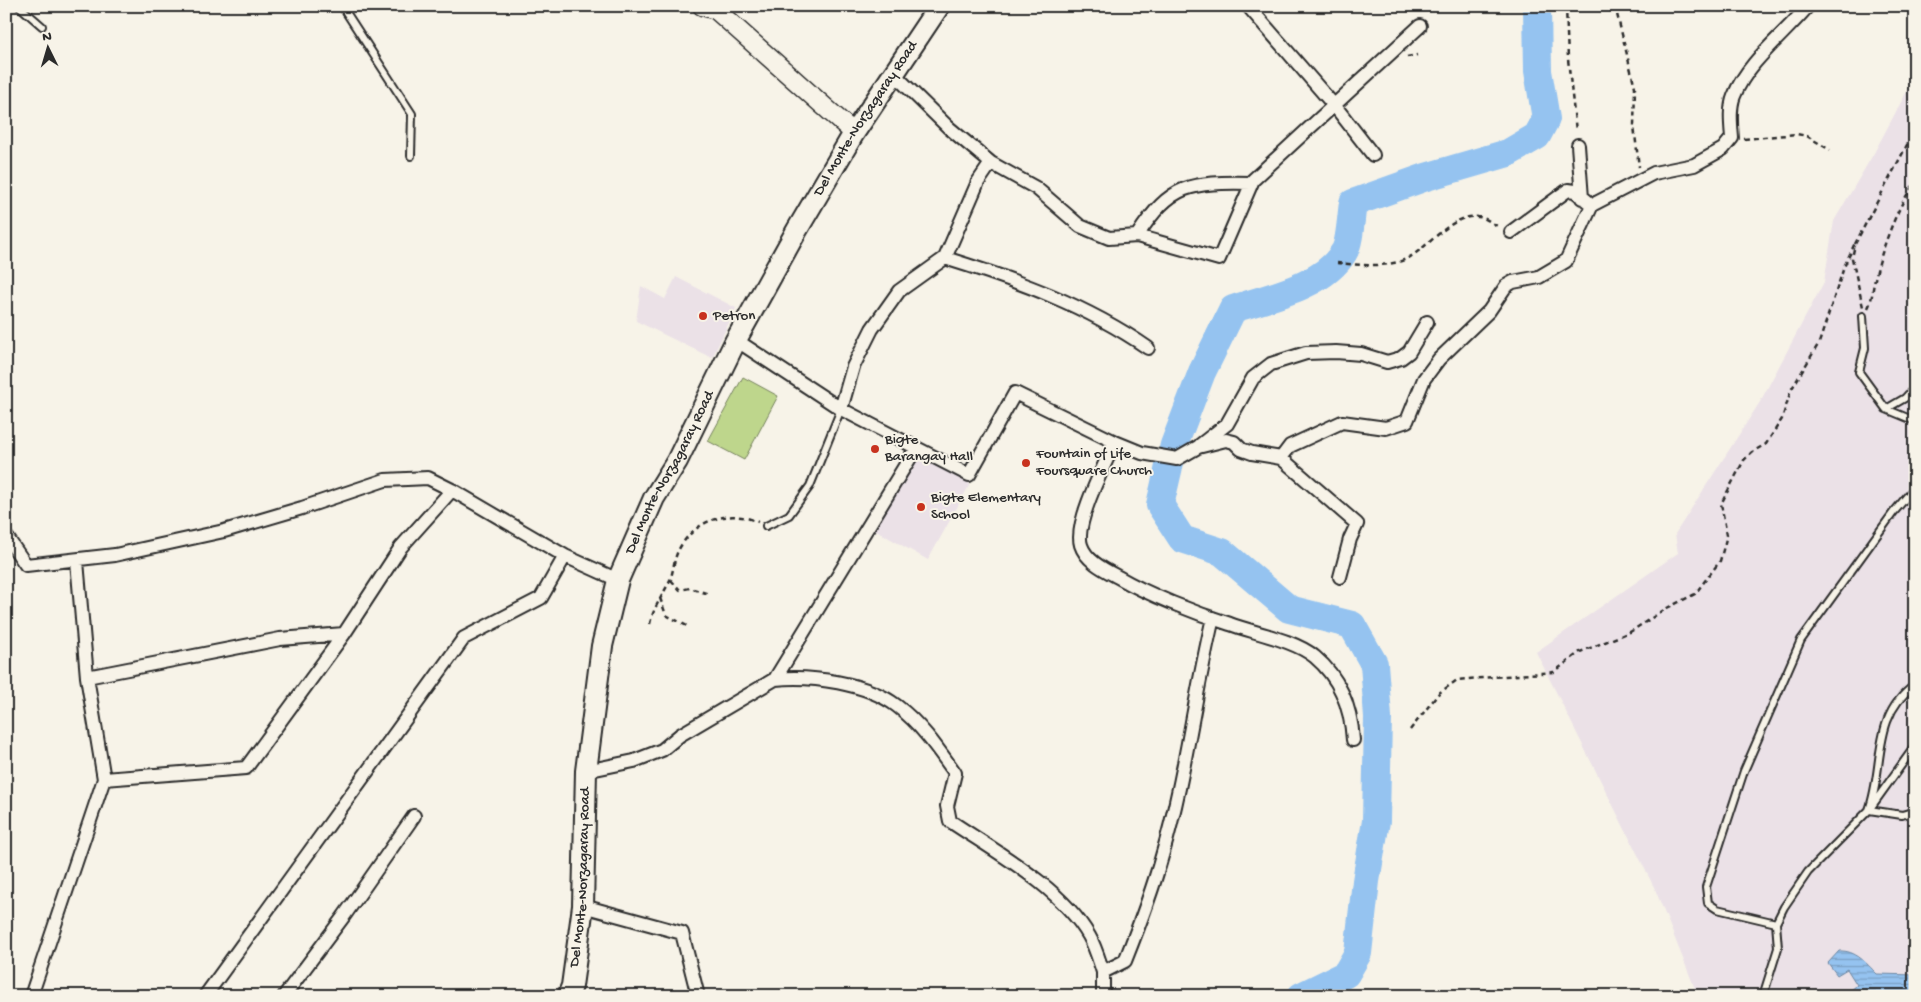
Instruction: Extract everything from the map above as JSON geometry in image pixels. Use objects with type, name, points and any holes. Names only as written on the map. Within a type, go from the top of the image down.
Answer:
[{"type":"main road","name":"Del Monte-Norzagaray Road","points":[[568,996],[572,986],[583,906],[586,770],[602,646],[618,580],[654,498],[677,461],[736,340],[797,230],[854,133],[939,6]]},
{"type":"street","points":[[702,6],[716,10],[854,133]]},
{"type":"street","points":[[1248,6],[1333,104],[1374,155]]},
{"type":"street","points":[[1587,202],[1642,180],[1654,173],[1694,165],[1723,149],[1732,138],[1730,123],[1734,96],[1754,64],[1808,6]]},
{"type":"street","points":[[893,73],[948,127],[991,163],[1036,188],[1080,226],[1109,238],[1137,236],[1219,259],[1251,183],[1333,104],[1420,26]]},
{"type":"street","points":[[1282,458],[1290,446],[1342,422],[1386,428],[1407,421],[1429,372],[1439,359],[1490,311],[1506,286],[1513,282],[1539,277],[1566,261],[1587,202],[1578,145]]},
{"type":"street","points":[[841,409],[852,367],[872,329],[899,291],[945,258],[978,182],[991,163]]},
{"type":"street","points":[[1137,236],[1152,213],[1167,198],[1184,188],[1210,182],[1251,183]]},
{"type":"street","points":[[1510,232],[1565,191],[1575,191],[1587,202]]},
{"type":"street","points":[[945,258],[1027,284],[1121,330],[1148,348]]},
{"type":"street","points":[[736,340],[841,409],[969,475],[1015,393],[1115,442],[1142,453],[1176,459],[1198,447],[1227,424],[1253,378],[1271,364],[1306,353],[1336,352],[1360,354],[1388,362],[1401,358],[1409,352],[1426,322]]},
{"type":"street","points":[[1198,447],[1226,440],[1234,442],[1242,449],[1282,458],[1357,524],[1350,539],[1340,578]]},
{"type":"street","points":[[1115,442],[1088,502],[1080,531],[1081,546],[1089,558],[1129,584],[1213,618],[1292,644],[1314,656],[1328,670],[1346,698],[1351,716],[1353,740]]},
{"type":"street","points":[[775,679],[916,448]]},
{"type":"street","points":[[6,536],[26,565],[77,561],[115,555],[224,531],[302,508],[385,480],[428,478],[452,490],[564,556],[618,580]]},
{"type":"street","points":[[104,779],[246,768],[344,634],[401,547],[452,490]]},
{"type":"street","points":[[205,996],[464,638],[541,598],[564,556]]},
{"type":"street","points":[[31,996],[104,779],[88,677],[77,561]]},
{"type":"street","points":[[1103,972],[1125,960],[1143,918],[1163,855],[1186,752],[1198,680],[1213,618]]},
{"type":"street","points":[[88,677],[280,639],[344,634]]},
{"type":"street","points":[[586,770],[634,761],[662,750],[680,735],[775,679],[792,677],[823,680],[868,691],[897,706],[930,737],[955,773],[947,806],[950,821],[1014,864],[1069,908],[1090,936],[1103,972],[1103,996]]},
{"type":"street","points":[[284,996],[344,916],[414,816]]},
{"type":"street","points":[[583,906],[682,933],[698,996]]},
{"type":"lane","points":[[18,6],[42,26]]},
{"type":"lane","points":[[342,6],[412,114],[411,156]]},
{"type":"lane","points":[[1863,316],[1865,348],[1859,372],[1886,409],[1915,421]]},
{"type":"lane","points":[[1886,409],[1905,398],[1915,387]]},
{"type":"lane","points":[[766,526],[789,515],[810,486],[841,409]]},
{"type":"lane","points":[[1776,923],[1717,909],[1708,903],[1706,887],[1712,866],[1744,771],[1801,640],[1893,513],[1915,488]]},
{"type":"lane","points":[[1869,810],[1875,793],[1877,764],[1884,726],[1892,709],[1915,685]]},
{"type":"lane","points":[[1764,994],[1778,948],[1776,923],[1808,872],[1869,810],[1915,746]]},
{"type":"lane","points":[[1869,810],[1902,815],[1915,811]]},
{"type":"path","points":[[1566,6],[1568,59],[1578,145]]},
{"type":"path","points":[[1615,6],[1635,87],[1634,126],[1637,159],[1642,180]]},
{"type":"path","points":[[1410,730],[1439,693],[1457,680],[1554,672],[1580,652],[1630,632],[1667,608],[1695,594],[1720,561],[1726,535],[1721,504],[1744,460],[1752,452],[1766,444],[1782,420],[1791,390],[1819,344],[1844,267],[1908,143],[1915,125]]},
{"type":"path","points":[[1732,138],[1753,139],[1797,134],[1807,136],[1830,150]]},
{"type":"path","points":[[1863,316],[1872,299],[1875,279],[1889,236],[1905,198],[1915,183]]},
{"type":"path","points":[[1337,263],[1383,264],[1405,260],[1418,252],[1448,225],[1478,216],[1510,232]]},
{"type":"path","points":[[1855,243],[1852,258],[1863,316]]},
{"type":"path","points":[[650,624],[653,610],[671,580],[673,564],[680,548],[693,530],[716,518],[738,517],[752,519],[766,526]]},
{"type":"path","points":[[671,580],[680,590],[690,588],[709,594]]},
{"type":"path","points":[[660,598],[666,616],[690,627]]},
{"type":"shaded area","points":[[1915,76],[1915,996],[1698,996],[1655,889],[1536,652],[1678,553],[1675,534],[1760,402],[1824,282],[1834,221],[1874,153]]},
{"type":"shaded area","points":[[676,277],[736,308],[712,358],[636,321],[641,286],[665,299]]},
{"type":"shaded area","name":"Bigte Elementary School","points":[[915,454],[970,484],[928,560],[873,529]]},
{"type":"green space","points":[[743,377],[778,396],[744,460],[708,441]]},
{"type":"water","points":[[1839,951],[1856,955],[1877,974],[1915,975],[1915,996],[1851,996],[1849,992],[1857,985],[1847,969],[1837,975],[1828,963]]},
{"type":"waterway","points":[[1301,996],[1346,974],[1358,953],[1366,881],[1376,821],[1378,717],[1374,664],[1352,625],[1289,609],[1222,552],[1182,539],[1160,505],[1174,445],[1202,372],[1233,309],[1294,289],[1323,274],[1335,264],[1346,248],[1353,203],[1426,177],[1508,153],[1537,136],[1546,119],[1538,71],[1537,6]]},
{"type":"place","name":"Petron","points":[[703,316]]},
{"type":"place","name":"Bigte Barangay Hall","points":[[875,449]]},
{"type":"place","name":"Fountain of Life Foursquare Church","points":[[1026,463]]},
{"type":"place","name":"Bigte Elementary School","points":[[921,507]]}]
